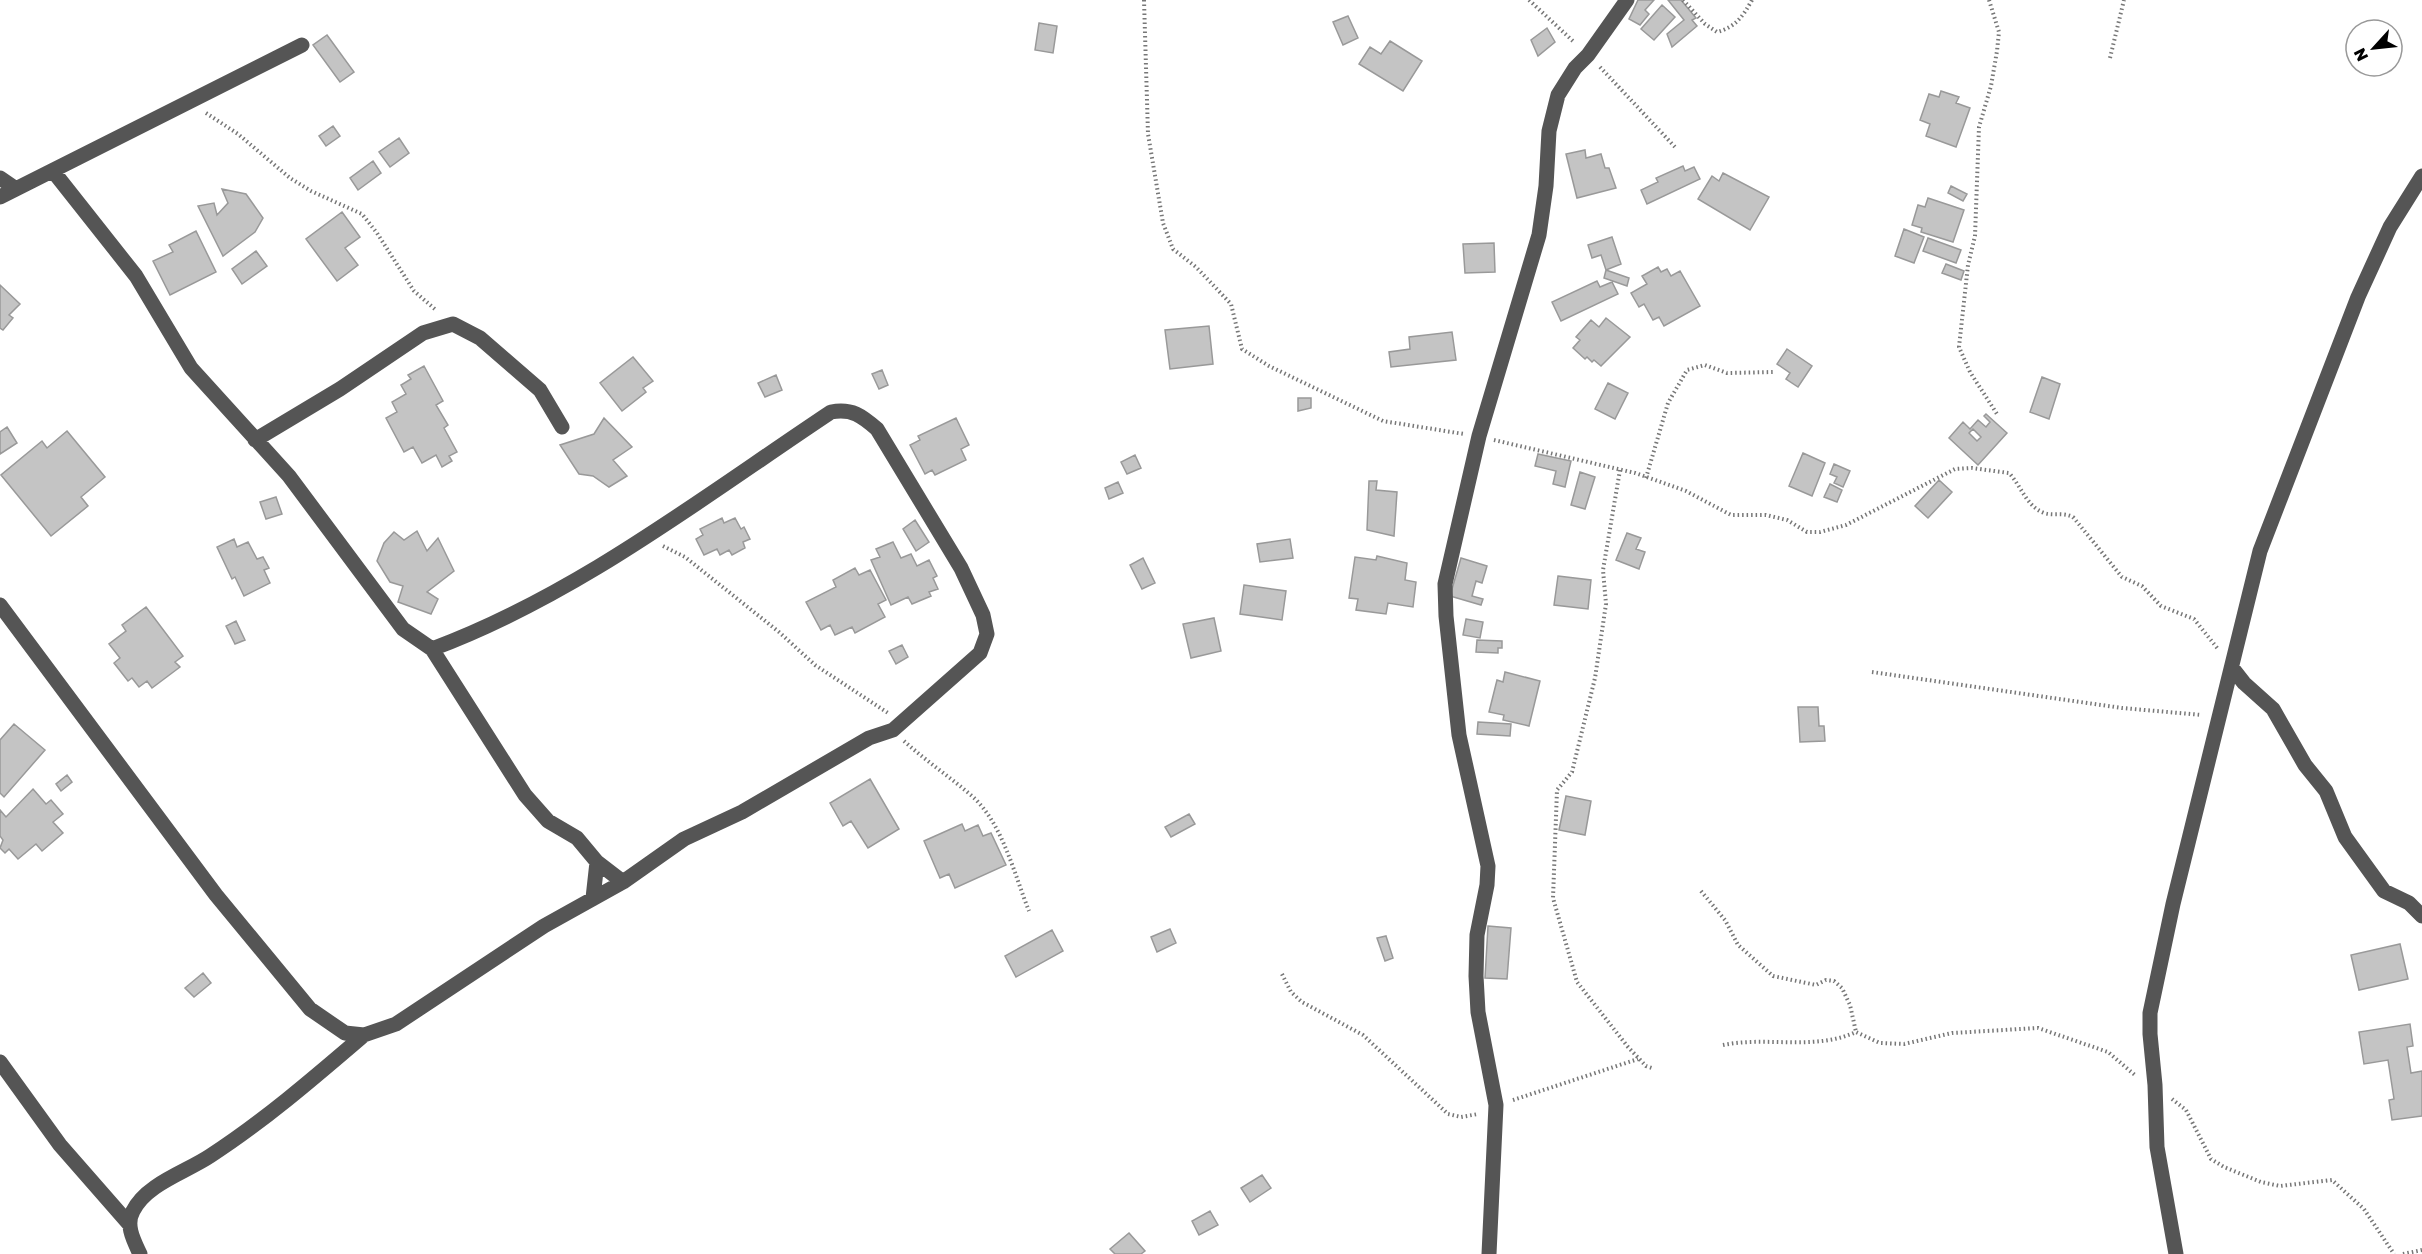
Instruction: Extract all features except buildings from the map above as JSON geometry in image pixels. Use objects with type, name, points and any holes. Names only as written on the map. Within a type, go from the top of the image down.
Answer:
[{"type":"street","points":[[1490,1254],[1496,1105],[1478,1012],[1476,976],[1477,935],[1487,885],[1488,866],[1459,735],[1446,616],[1445,584],[1479,436],[1539,235],[1546,186],[1549,131],[1558,95],[1575,68],[1588,55],[1627,0]]},
{"type":"street","points":[[0,197],[302,45]]},
{"type":"street","points":[[53,171],[136,276],[191,368],[289,476],[403,629],[432,649],[525,795],[549,821],[577,838],[597,862],[623,882]]},
{"type":"street","points":[[2176,1254],[2157,1147],[2150,1013],[2173,904],[2233,669],[2260,551],[2358,297],[2390,228],[2422,176]]},
{"type":"street","points":[[0,178],[16,189]]},
{"type":"street","points":[[255,440],[340,388],[423,333],[453,324],[480,338],[540,390],[562,427]]},
{"type":"street","points":[[140,1254],[131,1236],[130,1225],[133,1209],[154,1188],[210,1156],[364,1035],[396,1024],[544,926],[623,882],[684,839],[742,812],[869,738],[897,727],[980,653],[987,634],[982,615],[961,568],[877,429],[858,413],[842,410],[831,412],[583,577],[478,631],[432,649]]},
{"type":"street","points":[[0,605],[216,895],[310,1009],[345,1033],[364,1035]]},
{"type":"street","points":[[2233,669],[2244,683],[2273,709],[2305,765],[2326,790],[2345,837],[2384,891],[2409,903],[2422,916]]},
{"type":"street","points":[[593,898],[597,862]]},
{"type":"street","points":[[0,1062],[60,1145],[130,1225]]},
{"type":"path","points":[[1144,0],[1148,134],[1163,224],[1173,249],[1196,267],[1230,304],[1242,349],[1269,366],[1383,422],[1479,436],[1620,470],[1686,491],[1731,515],[1766,515],[1786,520],[1808,532],[1820,532],[1845,525],[1955,469],[1972,468],[2009,473],[2018,483],[2029,505],[2047,514],[2066,513],[2073,517],[2122,577],[2142,586],[2161,606],[2194,619],[2233,669]]},
{"type":"path","points":[[1530,0],[1588,55],[1675,147]]},
{"type":"path","points":[[1683,0],[1705,24],[1717,32],[1730,29],[1741,20],[1752,0]]},
{"type":"path","points":[[1989,0],[1999,32],[1991,86],[1979,127],[1975,236],[1968,265],[1959,347],[1970,372],[1996,414]]},
{"type":"path","points":[[2110,58],[2124,0]]},
{"type":"path","points":[[190,103],[238,134],[297,182],[362,214],[377,232],[414,291],[453,324]]},
{"type":"path","points":[[1646,478],[1668,403],[1687,370],[1705,365],[1727,373],[1774,372]]},
{"type":"path","points":[[1620,470],[1603,570],[1606,604],[1595,678],[1572,772],[1557,790],[1553,898],[1577,982],[1591,997],[1604,1019],[1638,1059],[1652,1068]]},
{"type":"path","points":[[644,537],[685,557],[779,632],[815,665],[872,700],[930,766],[973,797],[993,823],[1029,911]]},
{"type":"path","points":[[1872,672],[2122,708],[2220,717]]},
{"type":"path","points":[[1701,891],[1725,920],[1738,945],[1773,976],[1816,985],[1826,980],[1834,981],[1842,988],[1850,1005],[1856,1032]]},
{"type":"path","points":[[1282,974],[1292,992],[1302,1002],[1363,1035],[1448,1114],[1471,1116],[1496,1105],[1638,1059]]},
{"type":"path","points":[[1723,1045],[1744,1041],[1840,1039],[1856,1032],[1880,1042],[1904,1044],[1952,1033],[2038,1028],[2108,1052],[2140,1078],[2155,1085],[2186,1110],[2211,1159],[2261,1182],[2280,1186],[2332,1180],[2364,1209],[2394,1254]]},
{"type":"path","points":[[2403,1254],[2422,1250]]}]
